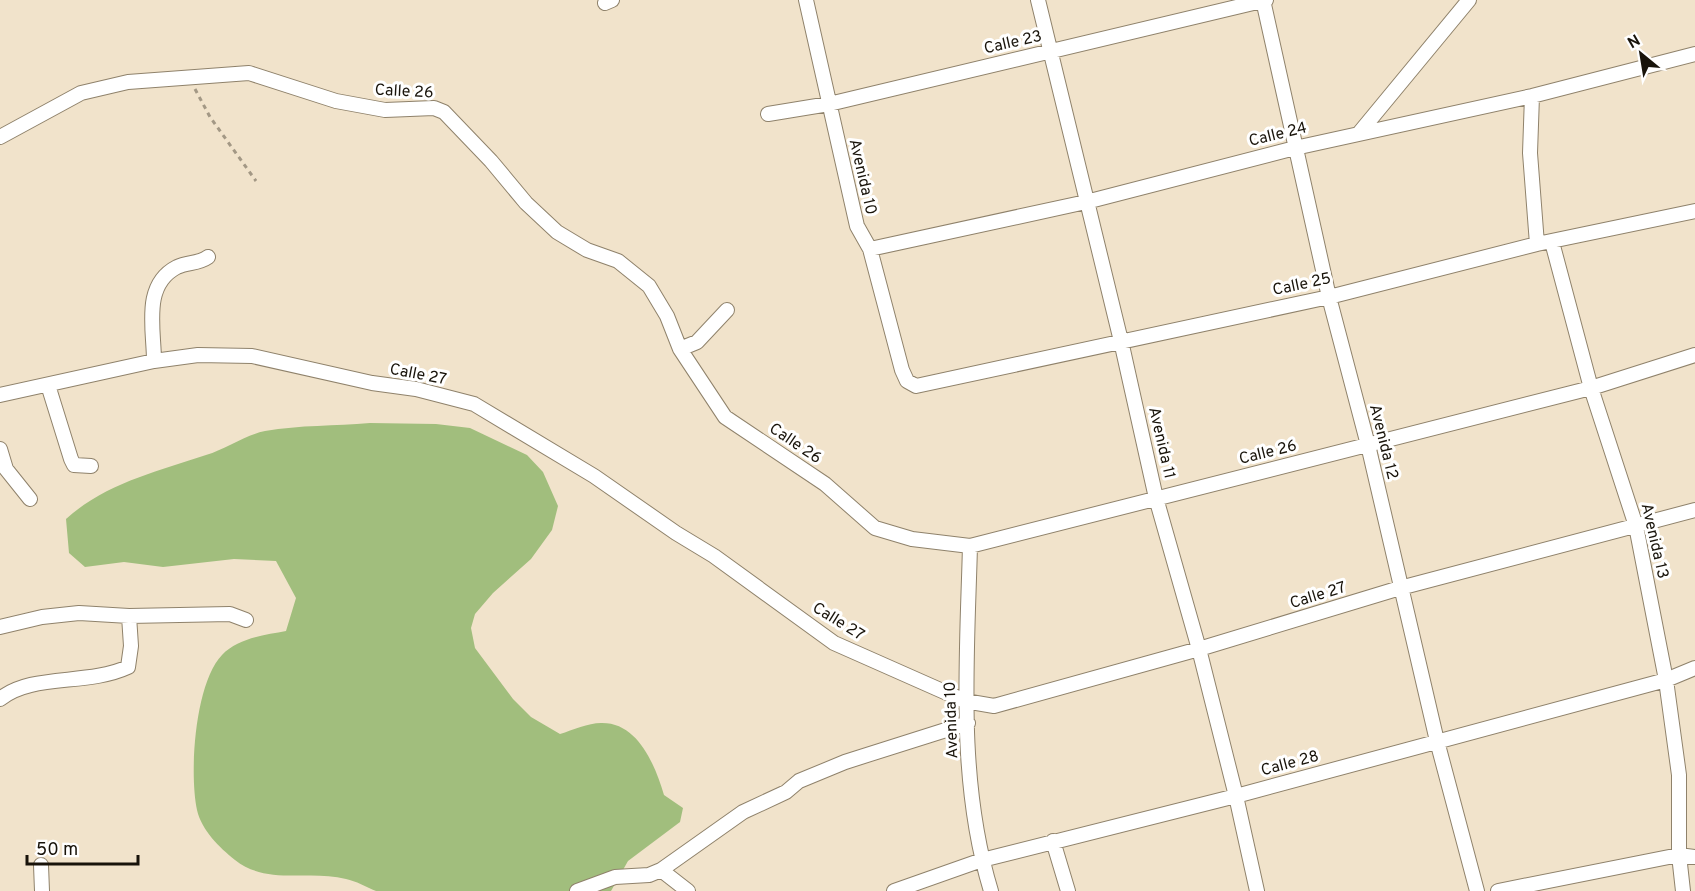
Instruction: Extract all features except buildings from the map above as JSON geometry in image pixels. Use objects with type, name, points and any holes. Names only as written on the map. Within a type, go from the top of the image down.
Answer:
[{"type":"street","name":"Avenida 10","points":[[806,0],[857,226],[870,249],[902,370],[907,381],[915,386]]},
{"type":"street","name":"Avenida 11","points":[[1038,0],[1121,341],[1156,498],[1199,649],[1257,891]]},
{"type":"street","name":"Calle 23","points":[[768,114],[829,104],[1264,0]]},
{"type":"street","name":"Avenida 12","points":[[1264,0],[1329,297],[1368,445],[1437,741],[1477,891]]},
{"type":"street","points":[[1360,132],[1469,0]]},
{"type":"street","name":"Calle 24","points":[[870,249],[1086,202],[1360,132],[1532,96],[1695,54]]},
{"type":"street","name":"Calle 26","points":[[0,137],[81,93],[128,82],[249,73],[336,101],[385,110],[434,108],[444,112],[491,161],[526,203],[558,232],[587,250],[618,261],[649,286],[667,316],[680,349],[725,417],[825,484],[876,528],[912,540],[970,546],[1591,388],[1695,355]]},
{"type":"street","points":[[1532,96],[1530,153],[1537,244]]},
{"type":"street","name":"Calle 25","points":[[915,386],[1329,297],[1537,244],[1695,211]]},
{"type":"street","name":"Avenida 13","points":[[1552,242],[1591,388],[1635,526],[1666,680],[1679,775],[1679,855],[1683,891]]},
{"type":"street","points":[[154,361],[153,296],[159,285],[177,267],[200,262],[208,257]]},
{"type":"street","points":[[680,349],[698,342],[727,310]]},
{"type":"street","name":"Calle 27","points":[[0,395],[154,361],[198,355],[252,356],[372,383],[416,389],[474,404],[594,476],[676,533],[714,556],[834,643],[965,702],[993,706],[1199,649],[1400,588],[1695,510]]},
{"type":"street","points":[[48,385],[70,459],[74,465],[91,466]]},
{"type":"street","points":[[0,449],[6,469],[30,499]]},
{"type":"street","name":"Avenida 10","points":[[970,546],[965,702],[968,747],[982,860],[991,891]]},
{"type":"street","points":[[0,627],[42,617],[79,613],[129,616],[230,614],[246,620]]},
{"type":"street","points":[[0,699],[11,692],[42,682],[84,680],[128,667],[131,646],[129,616]]},
{"type":"street","name":"Calle 28","points":[[894,891],[982,860],[1236,796],[1666,680],[1695,668]]},
{"type":"street","points":[[577,891],[615,877],[650,875],[661,870],[743,812],[786,792],[799,781],[845,762],[968,723]]},
{"type":"street","points":[[1053,841],[1068,891]]},
{"type":"street","points":[[1498,891],[1679,855],[1695,857]]},
{"type":"street","points":[[41,865],[42,891]]},
{"type":"street","points":[[661,870],[688,891]]},
{"type":"path","points":[[188,77],[210,117],[256,181]]},
{"type":"green space","points":[[370,423],[436,424],[470,428],[527,455],[543,472],[558,506],[552,530],[531,559],[493,593],[475,614],[471,628],[475,648],[513,699],[531,717],[560,734],[596,723],[614,725],[625,730],[643,747],[656,771],[664,795],[683,808],[680,822],[628,861],[611,891],[376,891],[354,881],[332,876],[289,876],[261,873],[235,860],[217,844],[199,818],[194,774],[196,729],[200,706],[213,668],[228,649],[252,638],[286,631],[296,598],[276,561],[234,559],[163,567],[124,562],[85,567],[69,553],[66,519],[81,507],[115,487],[213,452],[258,433],[291,428]]}]
